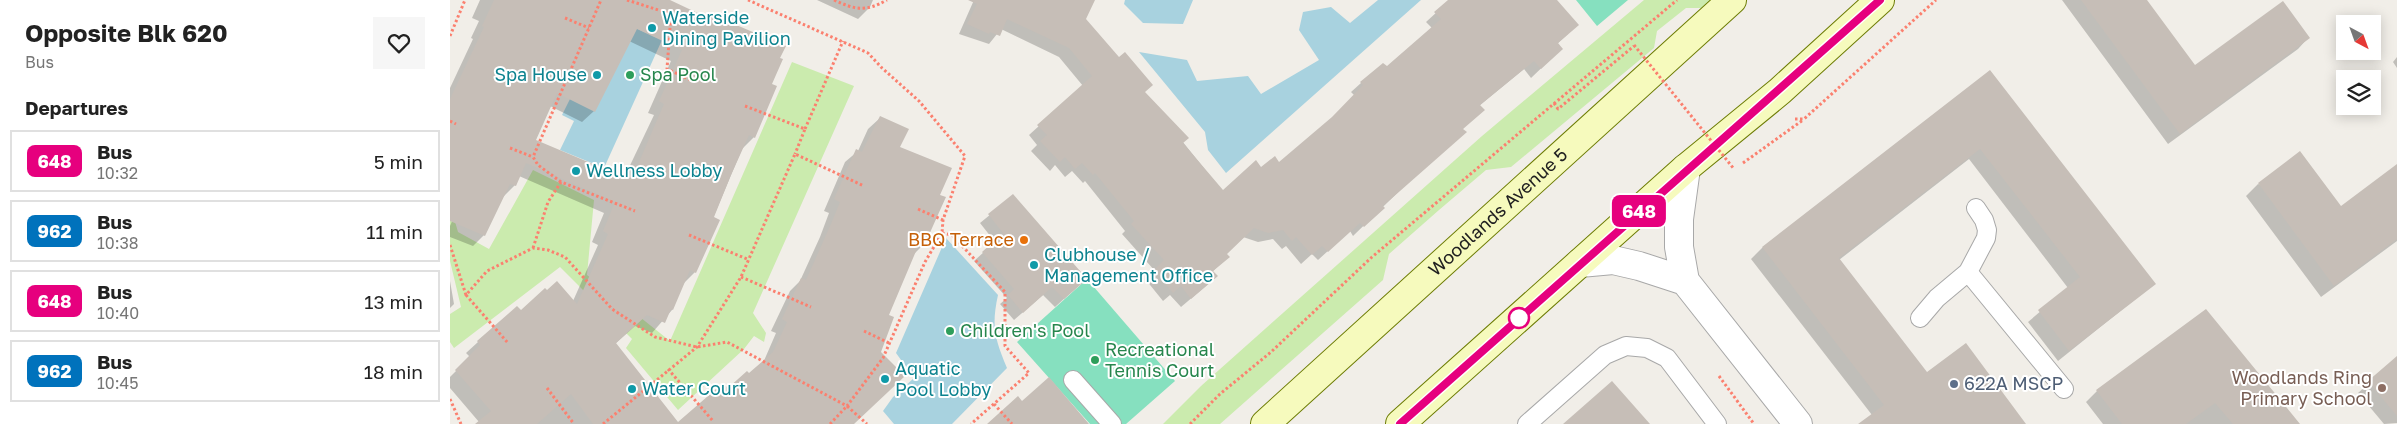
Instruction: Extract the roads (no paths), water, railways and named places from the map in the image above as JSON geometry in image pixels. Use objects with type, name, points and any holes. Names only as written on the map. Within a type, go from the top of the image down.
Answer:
[{"type":"main road","name":"Woodlands Avenue 5","points":[[1265,424],[1732,0]]},
{"type":"main road","points":[[1400,424],[1686,168],[1780,90],[1880,0]]},
{"type":"street","points":[[1686,168],[1679,219],[1679,247],[1685,281],[1798,424]]},
{"type":"street","points":[[1580,263],[1613,260],[1639,266],[1685,281]]},
{"type":"lane","points":[[1920,318],[1937,298],[1968,272],[1986,238],[1987,230],[1984,220],[1976,208]]},
{"type":"lane","points":[[1968,272],[2064,389]]},
{"type":"lane","points":[[1527,424],[1605,355],[1626,346],[1647,348],[1667,358],[1717,424]]},
{"type":"lane","points":[[1074,380],[1112,424]]},
{"type":"water","points":[[1125,0],[1193,0],[1183,24],[1143,23],[1124,4]]},
{"type":"water","points":[[1378,0],[1421,0],[1226,173],[1208,150],[1205,132],[1139,52],[1187,60],[1197,81],[1248,76],[1261,94],[1319,60],[1299,30],[1303,12],[1331,7],[1350,23]]},
{"type":"water","name":"Spa Pool","points":[[609,16],[662,40],[604,168],[560,150],[574,121],[562,115],[570,99],[595,111]]},
{"type":"water","name":"Children's Pool","points":[[946,238],[998,295],[995,333],[1007,368],[952,424],[894,424],[883,411],[893,397],[914,378],[896,353]]},
{"type":"place","name":"Waterside Dining Pavilion","points":[[652,28]]},
{"type":"place","name":"Spa House","points":[[597,75]]},
{"type":"place","name":"Spa Pool","points":[[630,75]]},
{"type":"place","name":"Wellness Lobby","points":[[576,171]]},
{"type":"place","name":"BBQ Terrace","points":[[1024,240]]},
{"type":"place","name":"Clubhouse / Management Office","points":[[1034,265]]},
{"type":"place","name":"Children's Pool","points":[[950,331]]},
{"type":"place","name":"Recreational Tennis Court","points":[[1095,360]]},
{"type":"place","name":"Aquatic Pool Lobby","points":[[885,379]]},
{"type":"place","name":"622A MSCP","points":[[1954,384]]},
{"type":"place","name":"Woodlands Ring Primary School","points":[[2382,388]]},
{"type":"place","name":"Water Court","points":[[632,389]]}]
